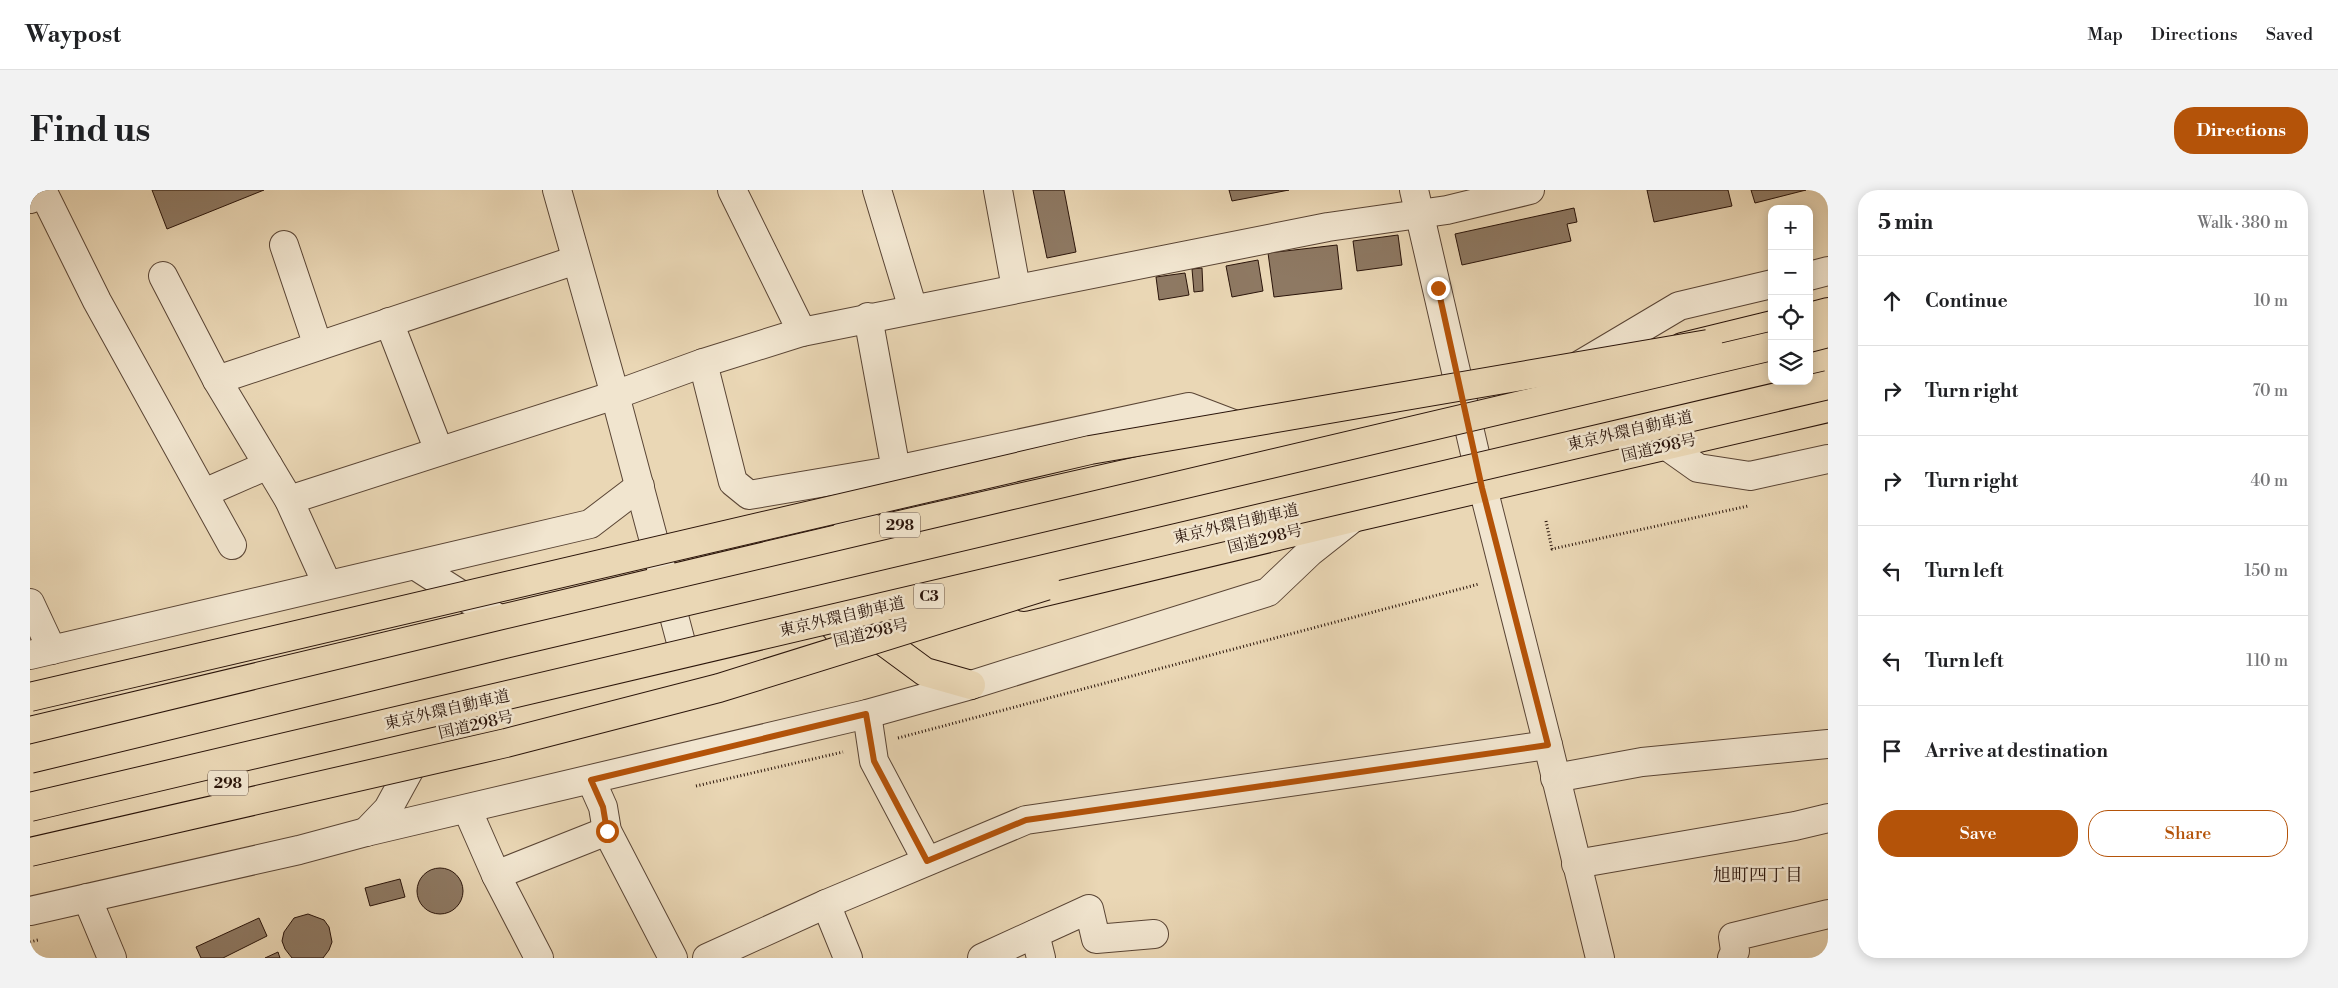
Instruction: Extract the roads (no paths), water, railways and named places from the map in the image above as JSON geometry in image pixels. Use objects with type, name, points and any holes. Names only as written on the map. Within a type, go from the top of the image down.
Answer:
[{"type":"highway","points":[[1813,316],[1828,312]]},
{"type":"highway","points":[[1813,325],[1828,323]]},
{"type":"highway","name":"298","points":[[30,731],[842,538],[1564,375],[1768,327]]},
{"type":"highway","points":[[1813,337],[1828,333]]},
{"type":"highway","points":[[30,697],[1090,450],[1768,334]]},
{"type":"highway","points":[[30,759],[505,644],[1768,347]]},
{"type":"highway","name":"東京外環自動車道","points":[[30,807],[1828,385]]},
{"type":"highway","name":"国道298号","points":[[30,830],[1828,408]]},
{"type":"highway","points":[[30,852],[506,743],[719,688],[1260,519]]},
{"type":"highway","points":[[872,633],[925,672],[971,685]]},
{"type":"street","points":[[557,190],[666,580],[690,676]]},
{"type":"street","points":[[732,190],[802,332]]},
{"type":"street","points":[[877,190],[913,308]]},
{"type":"street","points":[[998,190],[1016,288]]},
{"type":"street","points":[[289,500],[615,395],[703,363],[802,332],[913,308],[1328,227],[1417,201],[1447,210],[1530,190]]},
{"type":"street","points":[[30,199],[44,194],[97,302],[232,544]]},
{"type":"street","points":[[1417,201],[1482,488],[1600,958]]},
{"type":"street","points":[[284,245],[318,346]]},
{"type":"street","points":[[218,380],[576,260]]},
{"type":"street","points":[[1813,275],[1828,271]]},
{"type":"street","points":[[163,276],[218,380],[289,500],[327,584]]},
{"type":"street","points":[[1564,375],[1679,306],[1768,285]]},
{"type":"street","points":[[842,538],[896,470],[868,318]]},
{"type":"street","points":[[389,322],[439,451]]},
{"type":"street","points":[[703,363],[733,482],[749,495],[896,470],[1188,407],[1274,439]]},
{"type":"street","points":[[1667,446],[1698,468],[1750,476],[1828,459]]},
{"type":"street","points":[[204,493],[268,465]]},
{"type":"street","points":[[30,602],[41,652],[590,524],[640,486]]},
{"type":"street","points":[[30,911],[298,850],[366,832],[866,714],[971,685],[1268,592],[1310,552],[1353,518]]},
{"type":"street","points":[[416,566],[499,619]]},
{"type":"street","points":[[866,714],[874,761],[927,861]]},
{"type":"street","points":[[366,832],[388,809],[417,759],[426,737]]},
{"type":"street","points":[[1555,778],[1642,762],[1828,744]]},
{"type":"street","points":[[707,958],[826,904],[1026,820],[1548,745]]},
{"type":"street","points":[[591,780],[603,807],[607,831],[673,958]]},
{"type":"street","points":[[467,809],[496,875],[538,958]]},
{"type":"street","points":[[1576,864],[1795,826],[1828,818]]},
{"type":"street","points":[[496,875],[607,831]]},
{"type":"street","points":[[87,898],[112,958]]},
{"type":"street","points":[[826,904],[848,958]]},
{"type":"street","points":[[982,958],[1038,946],[1089,909],[1096,939],[1154,934]]},
{"type":"street","points":[[1732,958],[1735,951],[1734,937],[1828,914]]},
{"type":"district","name":"旭町四丁目","points":[[1758,875]]}]
